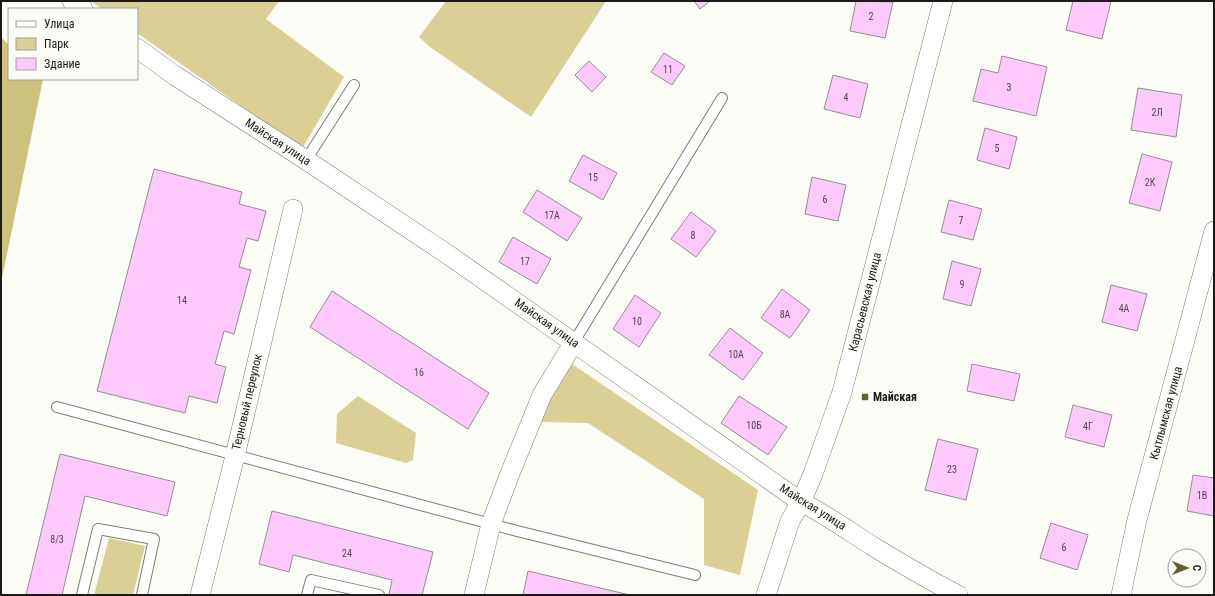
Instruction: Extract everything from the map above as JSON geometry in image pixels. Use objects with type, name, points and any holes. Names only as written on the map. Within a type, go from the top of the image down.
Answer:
[{"type":"street","points":[[72,1],[82,8]]},
{"type":"street","name":"Карасьевская улица","points":[[766,595],[790,521],[801,502],[813,474],[842,392],[943,1]]},
{"type":"street","name":"Майская улица","points":[[138,49],[174,75],[306,160],[450,256],[801,502],[823,513],[874,547],[958,595]]},
{"type":"street","name":"Терновый переулок","points":[[200,595],[235,456],[293,209]]},
{"type":"street","name":"Кытлымская улица","points":[[1121,595],[1137,520],[1214,231]]},
{"type":"street","points":[[474,595],[491,524],[508,476],[542,395],[574,342]]},
{"type":"lane","points":[[306,160],[354,85]]},
{"type":"lane","points":[[574,342],[722,98]]},
{"type":"lane","points":[[57,407],[491,524],[695,575]]},
{"type":"lane","points":[[82,595],[98,529],[154,539],[142,595]]},
{"type":"lane","points":[[307,595],[311,580],[379,595]]},
{"type":"green space","points":[[91,1],[279,1],[266,19],[344,77],[302,149],[138,34],[138,8],[101,8]]},
{"type":"green space","points":[[446,1],[606,1],[531,117],[430,47],[419,37]]},
{"type":"green space","points":[[572,364],[758,490],[740,575],[704,565],[704,499],[588,423],[540,421],[546,405]]},
{"type":"green space","points":[[358,396],[416,433],[413,460],[406,463],[336,443],[337,414]]},
{"type":"green space","points":[[109,538],[145,546],[133,595],[94,595]]},
{"type":"shaded area","points":[[1,37],[8,44],[8,80],[43,80],[1,283]]},
{"type":"building","points":[[694,1],[710,1],[700,9]]},
{"type":"building","points":[[856,1],[893,2],[885,38],[850,31]]},
{"type":"building","points":[[1073,1],[1111,1],[1102,39],[1066,30]]},
{"type":"building","points":[[664,53],[685,66],[672,85],[651,72]]},
{"type":"building","points":[[1002,56],[1047,67],[1036,116],[973,101],[981,69],[998,73]]},
{"type":"building","points":[[589,61],[606,77],[592,92],[575,75]]},
{"type":"building","points":[[833,75],[868,84],[860,118],[824,109]]},
{"type":"building","points":[[1138,88],[1182,95],[1176,137],[1131,130]]},
{"type":"building","points":[[985,128],[1017,137],[1009,169],[977,160]]},
{"type":"building","points":[[1142,154],[1172,162],[1160,211],[1129,203]]},
{"type":"building","points":[[583,155],[617,173],[603,200],[569,181]]},
{"type":"building","points":[[154,169],[242,192],[239,204],[266,211],[258,241],[247,238],[239,267],[251,270],[234,334],[224,331],[215,364],[226,367],[217,403],[189,396],[185,413],[97,391]]},
{"type":"building","points":[[812,177],[846,185],[838,221],[805,214]]},
{"type":"building","points":[[537,190],[582,218],[567,241],[523,212]]},
{"type":"building","points":[[949,200],[982,209],[973,240],[941,232]]},
{"type":"building","points":[[691,212],[716,231],[696,257],[671,239]]},
{"type":"building","points":[[513,237],[551,259],[537,284],[499,262]]},
{"type":"building","points":[[952,261],[981,269],[971,306],[943,299]]},
{"type":"building","points":[[1111,285],[1147,294],[1137,331],[1102,322]]},
{"type":"building","points":[[782,289],[810,310],[790,338],[761,318]]},
{"type":"building","points":[[332,291],[489,393],[468,429],[310,327]]},
{"type":"building","points":[[635,295],[661,313],[639,347],[613,329]]},
{"type":"building","points":[[730,328],[763,353],[743,380],[709,355]]},
{"type":"building","points":[[972,364],[1020,374],[1014,401],[967,391]]},
{"type":"building","points":[[739,396],[787,427],[768,455],[721,423]]},
{"type":"building","points":[[1073,405],[1112,415],[1104,447],[1065,437]]},
{"type":"building","points":[[938,439],[978,449],[966,500],[925,490]]},
{"type":"building","points":[[60,454],[175,482],[167,516],[85,496],[62,595],[26,595]]},
{"type":"building","points":[[1193,475],[1214,478],[1214,516],[1187,511]]},
{"type":"building","points":[[272,511],[433,552],[422,595],[389,595],[392,580],[293,555],[289,572],[259,564]]},
{"type":"building","points":[[1051,523],[1088,535],[1077,570],[1040,558]]},
{"type":"building","points":[[528,571],[630,595],[523,595]]},
{"type":"place","name":"Майская","points":[[865,397]]}]
